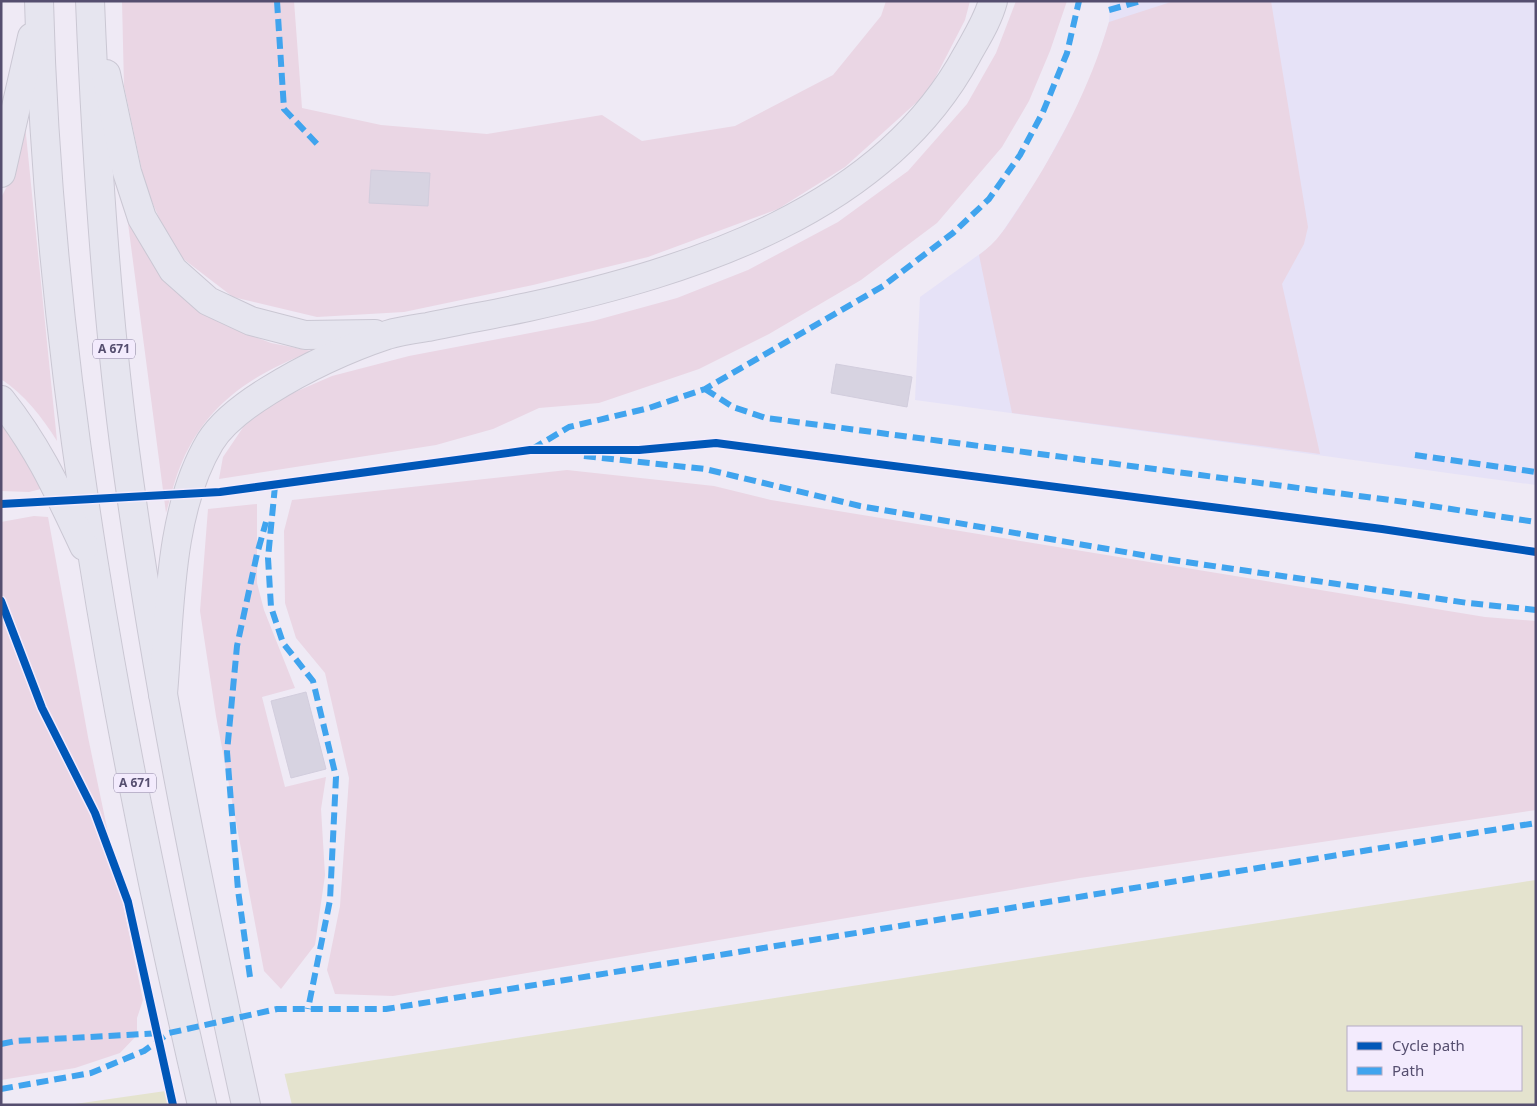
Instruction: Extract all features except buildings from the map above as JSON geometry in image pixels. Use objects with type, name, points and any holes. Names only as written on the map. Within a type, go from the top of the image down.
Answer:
[{"type":"highway","points":[[90,1],[127,172],[142,218],[173,270],[208,301],[251,321],[305,335],[389,334],[527,307],[618,285],[703,257],[768,230],[832,195],[883,159],[928,114],[959,70],[990,13],[993,1]]},
{"type":"highway","name":"A 671","points":[[90,1],[101,208],[110,313],[140,558],[163,694],[219,983],[246,1105]]},
{"type":"highway","points":[[1,173],[39,3]]},
{"type":"highway","name":"A 671","points":[[39,3],[46,136],[61,314],[77,445],[119,704],[176,990],[202,1105]]},
{"type":"highway","points":[[163,694],[179,522],[193,477],[211,440],[245,406],[306,368],[389,334]]},
{"type":"highway","points":[[1,400],[25,429],[44,460],[97,574]]},
{"type":"shaded area","points":[[122,1],[294,1],[302,108],[381,125],[487,134],[602,115],[642,141],[735,126],[833,75],[881,16],[886,1],[970,1],[965,20],[928,92],[845,167],[778,209],[648,257],[533,285],[404,312],[317,317],[233,297],[173,251],[145,185],[124,86]]},
{"type":"shaded area","points":[[1016,1],[1067,1],[1050,51],[1029,101],[1002,147],[937,223],[861,280],[769,334],[699,369],[599,403],[539,408],[493,429],[436,445],[219,479],[223,457],[244,426],[279,399],[332,376],[409,356],[593,321],[677,298],[748,270],[838,222],[908,171],[967,104],[996,53]]},
{"type":"shaded area","points":[[1110,1],[1536,1],[1536,485],[915,400],[920,297],[995,243],[1039,177],[1076,109],[1096,64],[1109,22]]},
{"type":"shaded area","points":[[1174,1],[1271,1],[1308,227],[1304,244],[1282,284],[1320,454],[1012,413],[979,255],[1003,232],[1049,160],[1093,70],[1109,22]]},
{"type":"shaded area","points":[[23,105],[57,441],[32,407],[18,392],[1,379],[1,198],[7,186]]},
{"type":"shaded area","points":[[126,208],[151,262],[200,311],[235,329],[271,343],[312,351],[252,380],[219,407],[205,423],[182,462],[166,513]]},
{"type":"shaded area","points":[[1,425],[17,445],[41,489],[29,492],[1,491]]},
{"type":"shaded area","points":[[567,470],[714,486],[771,500],[1485,617],[1536,621],[1536,810],[1080,878],[393,996],[335,994],[327,970],[340,906],[349,778],[325,673],[296,638],[285,603],[284,531],[292,500]]},
{"type":"shaded area","points":[[257,504],[257,583],[264,610],[295,688],[262,697],[285,787],[326,777],[321,809],[325,875],[315,945],[281,989],[264,971],[216,716],[200,611],[208,509]]},
{"type":"shaded area","points":[[34,516],[48,517],[88,737],[143,1000],[137,1018],[137,1035],[120,1053],[75,1068],[1,1080],[1,522]]},
{"type":"shaded area","points":[[1536,880],[1536,1105],[68,1105],[291,1073]]},
{"type":"pier","points":[[284,1072],[292,1105],[169,1105],[165,1089]]},
{"type":"marked path","points":[[277,1],[284,109],[319,146]]},
{"type":"marked path","points":[[532,449],[569,427],[649,408],[705,389],[883,286],[953,233],[989,199],[1020,155],[1043,112],[1067,53],[1079,1]]},
{"type":"marked path","points":[[1109,10],[1141,1]]},
{"type":"marked path","points":[[705,389],[733,407],[766,418],[1405,502],[1536,522]]},
{"type":"marked path","points":[[1415,455],[1536,472]]},
{"type":"marked path","points":[[584,456],[705,469],[860,506],[1165,559],[1468,603],[1536,610]]},
{"type":"marked path","points":[[275,486],[268,558],[271,607],[283,643],[313,681],[336,777],[330,900],[308,1009]]},
{"type":"marked path","points":[[250,977],[238,890],[227,752],[237,646],[266,522]]},
{"type":"marked path","points":[[1,1089],[91,1073],[144,1051],[169,1033],[277,1009],[386,1009],[1536,823]]},
{"type":"marked path","points":[[1,1044],[16,1041],[161,1033]]},
{"type":"cycle path","points":[[1,504],[220,492],[530,450],[639,450],[716,443],[1382,529],[1536,552]]},
{"type":"cycle path","points":[[1,601],[42,708],[95,813],[128,902],[173,1105]]}]
